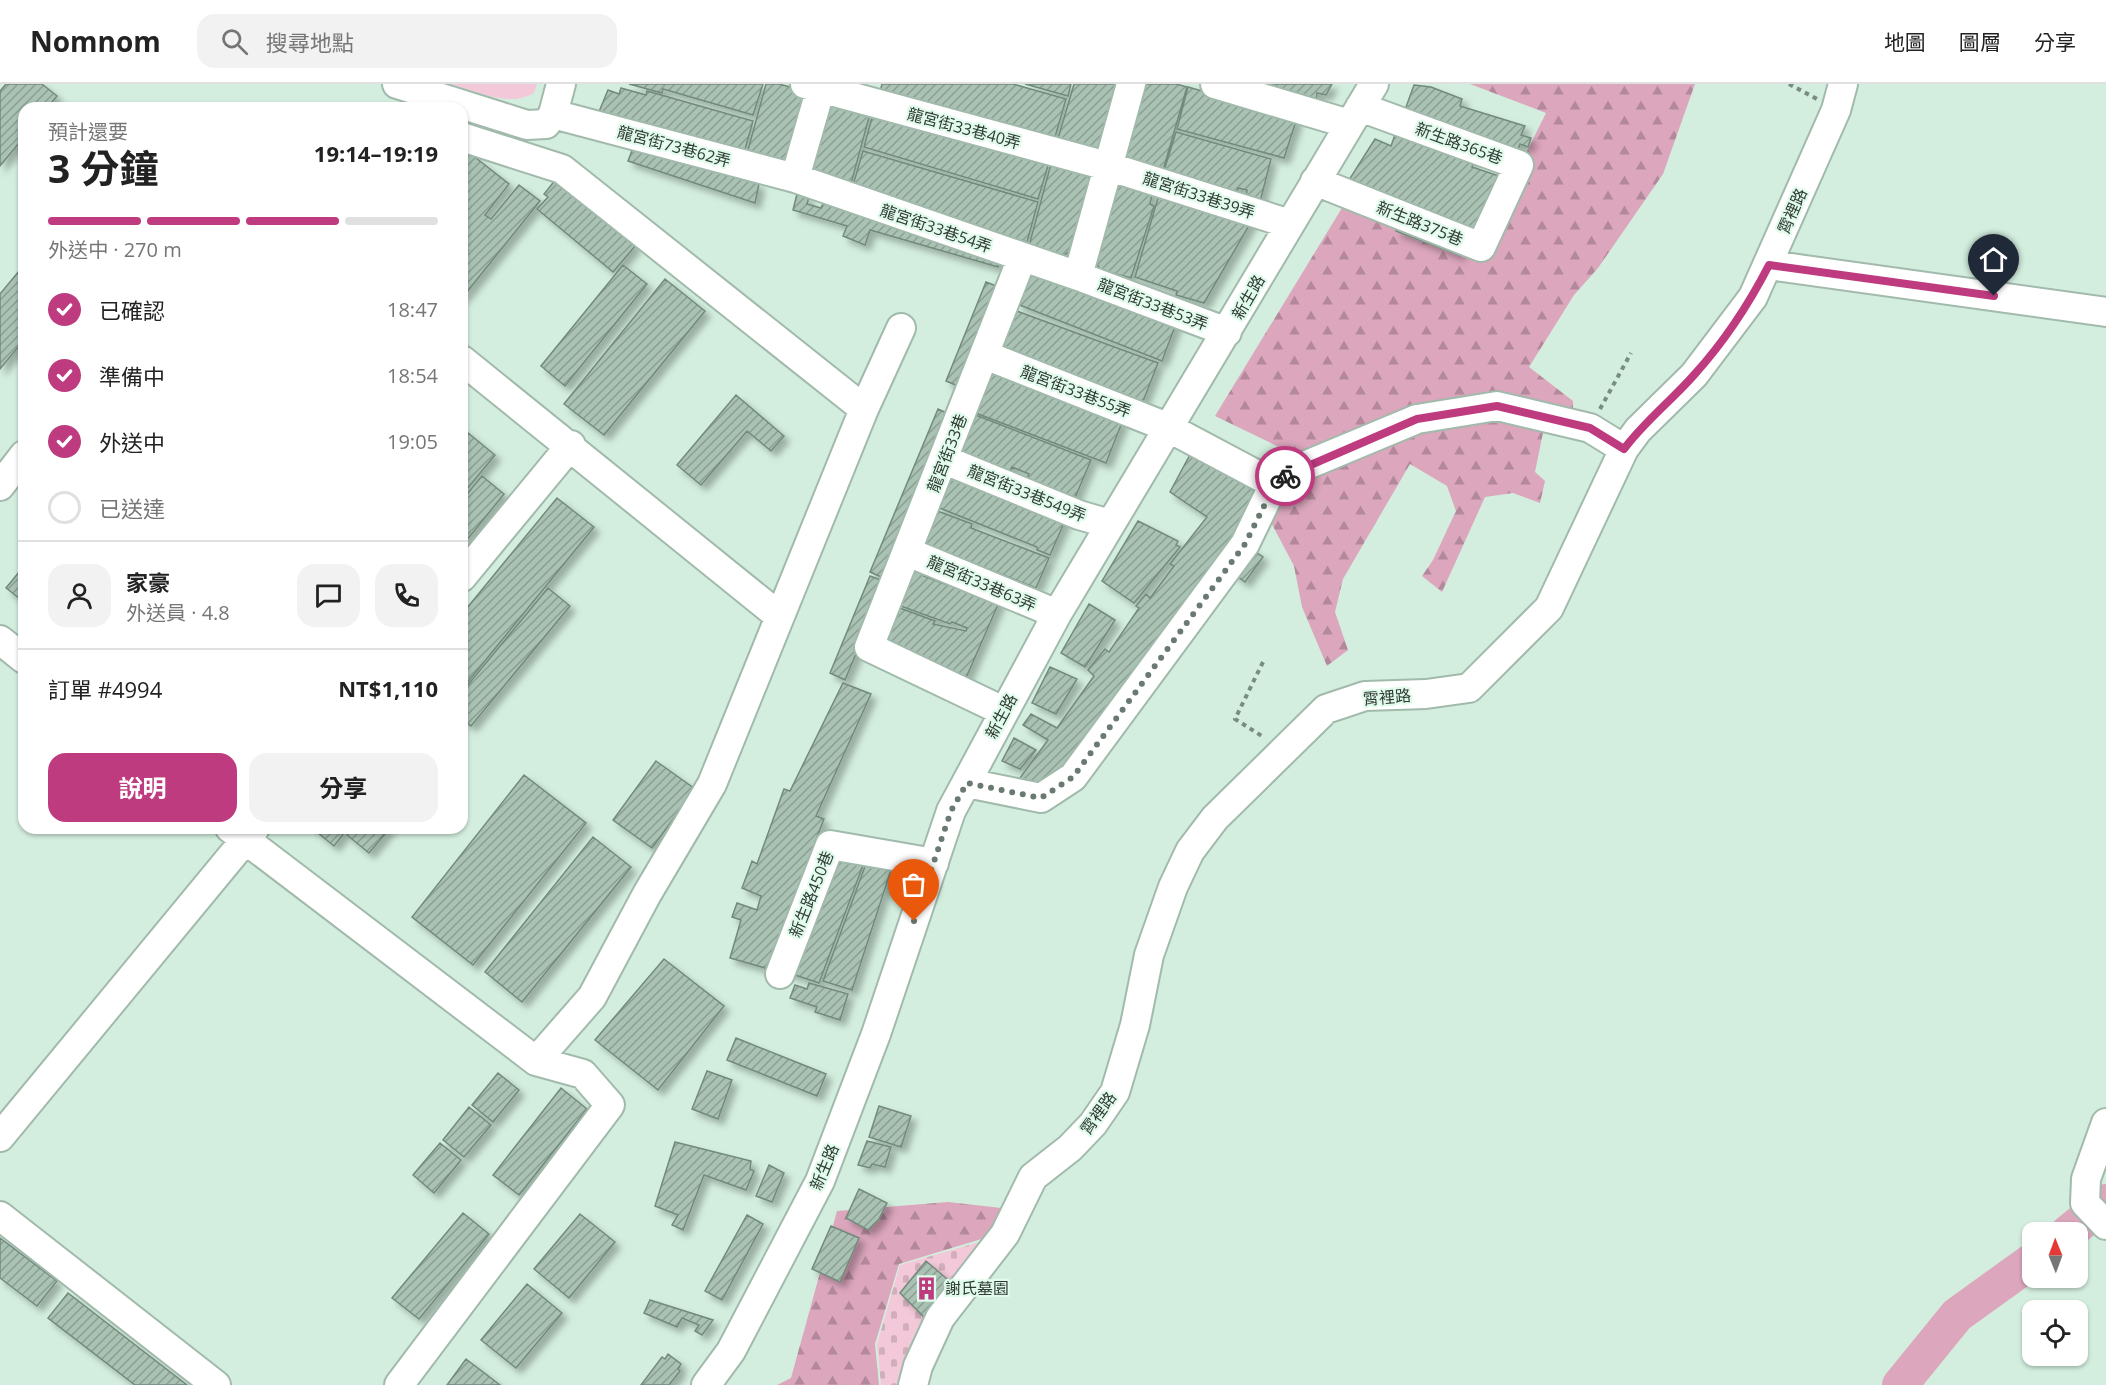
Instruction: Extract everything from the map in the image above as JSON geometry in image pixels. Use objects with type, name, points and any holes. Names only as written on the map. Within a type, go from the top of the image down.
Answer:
[{"type":"street","points":[[468,104],[527,124],[546,124],[553,114],[561,84]]},
{"type":"street","points":[[1078,276],[1131,84]]},
{"type":"street","points":[[1215,84],[1361,105]]},
{"type":"street","name":"霄裡路","points":[[913,1385],[940,1318],[1005,1234],[1033,1177],[1070,1148],[1093,1124],[1115,1092],[1135,1025],[1149,955],[1173,887],[1190,851],[1215,818],[1326,710],[1365,696],[1426,694],[1469,688],[1549,608],[1624,449],[1638,430],[1694,375],[1753,297],[1836,110],[1843,84]]},
{"type":"street","points":[[411,85],[462,102]]},
{"type":"street","points":[[795,178],[816,86]]},
{"type":"street","name":"龍宮街33巷40弄","points":[[816,86],[1107,166]]},
{"type":"street","name":"新生路","points":[[706,1385],[731,1351],[820,1181],[876,1034],[951,811],[1057,614],[1167,427],[1227,333],[1361,105]]},
{"type":"street","name":"新生路365巷","points":[[1361,105],[1519,165],[1501,203]]},
{"type":"street","name":"龍宮街73巷62弄","points":[[553,114],[795,178]]},
{"type":"street","points":[[468,139],[562,169],[864,409]]},
{"type":"street","name":"龍宮街33巷39弄","points":[[1107,166],[1290,224]]},
{"type":"street","name":"龍宮街33巷54弄","points":[[795,178],[1078,276]]},
{"type":"street","name":"新生路375巷","points":[[1315,181],[1481,247],[1501,203]]},
{"type":"street","name":"龍宮街33巷","points":[[1003,711],[869,647],[945,460],[1022,258]]},
{"type":"street","points":[[1769,265],[2106,312]]},
{"type":"street","name":"龍宮街33巷53弄","points":[[1078,276],[1227,333]]},
{"type":"street","points":[[536,1061],[592,997],[712,784],[864,409],[901,327]]},
{"type":"street","name":"龍宮街33巷55弄","points":[[985,355],[1167,427],[1275,484]]},
{"type":"street","points":[[468,365],[571,445],[779,616]]},
{"type":"street","points":[[967,783],[1041,798],[1073,777],[1245,544],[1275,484],[1290,472],[1417,419],[1497,406],[1590,428],[1624,449]]},
{"type":"street","points":[[468,570],[571,445]]},
{"type":"street","name":"龍宮街33巷549弄","points":[[945,460],[1079,515],[1110,524]]},
{"type":"street","points":[[0,486],[18,463]]},
{"type":"street","name":"龍宮街33巷63弄","points":[[908,552],[1057,614]]},
{"type":"street","points":[[0,640],[18,654]]},
{"type":"street","points":[[0,1137],[241,834]]},
{"type":"street","points":[[246,834],[536,1061],[583,1074],[610,1105],[399,1385]]},
{"type":"street","name":"新生路450巷","points":[[780,974],[830,845],[934,862]]},
{"type":"street","points":[[2106,1124],[2086,1179],[2085,1203],[2106,1225]]},
{"type":"street","points":[[0,1216],[216,1385]]},
{"type":"path","points":[[1590,428],[1631,353]]},
{"type":"path","points":[[1263,662],[1235,719],[1284,749]]},
{"type":"green space","points":[[450,84],[537,84],[534,93],[514,99],[503,99]]},
{"type":"green space","points":[[1470,84],[1695,84],[1663,174],[1598,268],[1574,295],[1529,367],[1573,401],[1573,422],[1546,418],[1535,472],[1545,481],[1540,503],[1513,493],[1485,497],[1442,592],[1422,576],[1433,560],[1456,511],[1447,486],[1410,464],[1343,579],[1335,612],[1348,650],[1327,666],[1302,607],[1294,566],[1256,494],[1279,447],[1215,416],[1345,203],[1481,244],[1546,113]]},
{"type":"green space","points":[[948,1202],[1010,1209],[998,1234],[899,1264],[875,1344],[879,1385],[777,1385],[791,1378],[837,1211]]},
{"type":"green space","points":[[1000,1236],[907,1385],[881,1385],[877,1344],[900,1265]]},
{"type":"building","points":[[6,84],[42,84],[57,96],[52,102],[18,102],[18,144],[0,166],[0,91]]},
{"type":"building","points":[[629,84],[763,84],[753,115],[663,89],[662,93]]},
{"type":"building","points":[[766,84],[779,84],[801,90],[806,97],[786,167],[745,161]]},
{"type":"building","points":[[882,84],[1013,84],[1066,99],[1055,137],[1002,122],[1001,127],[880,92]]},
{"type":"building","points":[[1025,84],[1071,84],[1068,96]]},
{"type":"building","points":[[1074,84],[1117,84],[1099,149],[1090,152],[1057,142]]},
{"type":"building","points":[[1144,84],[1176,84],[1187,87],[1162,174],[1131,166],[1124,155]]},
{"type":"building","points":[[1252,84],[1332,84],[1326,95],[1317,93],[1316,102]]},
{"type":"building","points":[[1414,85],[1431,87],[1462,99],[1460,106],[1525,126],[1521,135],[1531,138],[1528,147],[1520,144],[1515,159],[1402,118]]},
{"type":"building","points":[[1188,87],[1297,118],[1284,158],[1177,129]]},
{"type":"building","points":[[621,88],[646,95],[647,91],[753,121],[742,160],[596,119],[608,90],[619,94]]},
{"type":"building","points":[[830,104],[871,110],[849,191],[810,174]]},
{"type":"building","points":[[874,110],[1050,159],[1038,199],[864,147]]},
{"type":"building","points":[[1176,132],[1271,159],[1260,202],[1246,198],[1247,190],[1238,188],[1236,195],[1163,174]]},
{"type":"building","points":[[1396,132],[1474,162],[1472,167],[1505,178],[1485,235],[1347,183],[1375,139],[1391,146]]},
{"type":"building","points":[[633,148],[759,184],[755,203],[628,161]]},
{"type":"building","points":[[863,151],[1038,202],[1027,242],[851,192]]},
{"type":"building","points":[[468,152],[509,184],[485,215],[491,219],[519,185],[540,201],[468,291]]},
{"type":"building","points":[[1052,160],[1083,170],[1090,179],[1069,252],[1061,257],[1029,246]]},
{"type":"building","points":[[556,179],[636,245],[613,272],[537,209],[548,197],[544,194]]},
{"type":"building","points":[[1124,181],[1153,189],[1150,204],[1154,206],[1131,278],[1101,270],[1094,260],[1114,187]]},
{"type":"building","points":[[1160,191],[1254,217],[1204,303],[1176,295],[1177,291],[1135,277]]},
{"type":"building","points":[[797,194],[809,197],[807,204],[821,208],[825,199],[1002,253],[998,267],[870,230],[865,245],[843,236],[847,226],[793,210]]},
{"type":"building","points":[[1400,221],[1463,245],[1459,255],[1396,231]]},
{"type":"building","points":[[623,265],[647,284],[565,386],[541,366]]},
{"type":"building","points":[[1031,266],[1177,321],[1162,361],[1017,304]]},
{"type":"building","points":[[18,272],[18,347],[0,369],[0,294]]},
{"type":"building","points":[[665,279],[705,311],[604,435],[564,404]]},
{"type":"building","points":[[986,282],[1004,289],[963,388],[946,381]]},
{"type":"building","points":[[1014,310],[1158,363],[1142,404],[999,348]]},
{"type":"building","points":[[992,367],[1123,420],[1106,463],[973,412]]},
{"type":"building","points":[[736,395],[784,436],[771,451],[747,431],[701,485],[677,465]]},
{"type":"building","points":[[938,409],[953,416],[888,580],[870,572]]},
{"type":"building","points":[[973,414],[1091,460],[1074,500],[1026,481],[1029,474],[1012,467],[1010,473],[958,452]]},
{"type":"building","points":[[468,433],[495,455],[468,488]]},
{"type":"building","points":[[1193,449],[1260,490],[1239,540],[1053,781],[1014,786],[1048,740],[1023,725],[1031,714],[1057,728],[1094,676],[1088,670],[1105,649],[1109,652],[1139,608],[1136,606],[1146,594],[1150,598],[1174,566],[1170,564],[1207,517],[1170,492]]},
{"type":"building","points":[[949,475],[1067,516],[1050,555],[1037,550],[1037,547],[937,507]]},
{"type":"building","points":[[482,476],[504,494],[468,539],[468,493]]},
{"type":"building","points":[[557,498],[594,527],[468,682],[468,607]]},
{"type":"building","points":[[935,510],[972,524],[971,528],[1049,558],[1036,588],[960,558],[958,564],[920,550]]},
{"type":"building","points":[[1138,521],[1178,541],[1176,545],[1180,547],[1134,603],[1102,581]]},
{"type":"building","points":[[1247,546],[1263,557],[1245,582],[1230,571]]},
{"type":"building","points":[[913,566],[927,571],[924,576],[948,585],[951,580],[1000,600],[966,678],[881,645],[897,607],[935,621],[933,624],[966,631],[967,628],[952,622],[950,624],[898,605]]},
{"type":"building","points":[[18,573],[18,597],[6,588]]},
{"type":"building","points":[[870,576],[886,582],[845,680],[830,673]]},
{"type":"building","points":[[548,588],[570,606],[471,726],[468,724],[468,685]]},
{"type":"building","points":[[1089,604],[1115,620],[1085,667],[1061,653]]},
{"type":"building","points":[[1050,667],[1077,679],[1056,714],[1032,703]]},
{"type":"building","points":[[843,683],[871,694],[816,816],[824,819],[815,842],[818,842],[772,970],[730,958],[741,920],[732,917],[737,903],[757,910],[761,896],[742,888],[752,861],[757,864],[784,789],[790,791]]},
{"type":"building","points":[[1014,738],[1036,750],[1020,769],[1002,761]]},
{"type":"building","points":[[656,761],[695,789],[652,848],[613,820]]},
{"type":"building","points":[[524,775],[586,823],[473,965],[412,917]]},
{"type":"building","points":[[319,834],[343,834],[334,846]]},
{"type":"building","points":[[348,834],[385,834],[369,853]]},
{"type":"building","points":[[593,837],[631,867],[522,1002],[485,972]]},
{"type":"building","points":[[833,848],[865,860],[819,983],[786,972]]},
{"type":"building","points":[[867,861],[891,870],[852,990],[823,981]]},
{"type":"building","points":[[664,959],[724,1006],[658,1090],[595,1040]]},
{"type":"building","points":[[809,983],[848,994],[840,1020],[815,1012],[817,1007],[790,998],[795,985],[807,989]]},
{"type":"building","points":[[736,1038],[826,1074],[817,1096],[727,1060]]},
{"type":"building","points":[[707,1071],[732,1080],[718,1119],[692,1109]]},
{"type":"building","points":[[498,1073],[519,1090],[493,1122],[472,1105]]},
{"type":"building","points":[[561,1088],[587,1109],[519,1195],[493,1175]]},
{"type":"building","points":[[879,1106],[911,1116],[901,1147],[869,1137]]},
{"type":"building","points":[[469,1107],[491,1125],[464,1157],[443,1140]]},
{"type":"building","points":[[867,1141],[891,1147],[885,1167],[872,1164],[870,1168],[858,1165]]},
{"type":"building","points":[[675,1142],[751,1161],[750,1169],[754,1171],[746,1190],[704,1175],[683,1230],[672,1225],[678,1215],[655,1206]]},
{"type":"building","points":[[440,1143],[461,1160],[434,1193],[413,1175]]},
{"type":"building","points":[[769,1165],[784,1173],[772,1202],[756,1196]]},
{"type":"building","points":[[859,1189],[887,1203],[879,1219],[868,1230],[846,1218]]},
{"type":"building","points":[[463,1213],[489,1234],[419,1319],[392,1298]]},
{"type":"building","points":[[580,1214],[615,1242],[569,1298],[534,1269]]},
{"type":"building","points":[[747,1215],[763,1224],[722,1300],[705,1291]]},
{"type":"building","points":[[831,1226],[859,1238],[840,1282],[812,1269]]},
{"type":"building","points":[[0,1238],[57,1281],[37,1306],[0,1278]]},
{"type":"building","name":"謝氏墓園","points":[[926,1261],[953,1284],[926,1319],[900,1293]]},
{"type":"building","points":[[527,1284],[562,1313],[516,1368],[481,1340]]},
{"type":"building","points":[[68,1293],[187,1385],[135,1385],[48,1318]]},
{"type":"building","points":[[650,1300],[713,1320],[702,1335],[695,1331],[699,1325],[682,1318],[677,1327],[644,1313]]},
{"type":"building","points":[[668,1354],[681,1364],[678,1369],[680,1371],[669,1385],[641,1385],[662,1357],[665,1359]]},
{"type":"building","points":[[466,1359],[500,1385],[447,1385]]},
{"type":"waterway","points":[[2081,1222],[2106,1202]]},
{"type":"waterway","points":[[1900,1385],[1957,1315],[2022,1268]]},
{"type":"way so far","points":[[914,921],[951,811],[967,783],[1041,798],[1073,777],[1245,544],[1275,484],[1285,476]]},
{"type":"place","name":"謝氏墓園","points":[[927,1288]]},
{"type":"route","points":[[1285,476],[1417,419],[1497,406],[1590,428],[1624,449],[1638,430],[1694,375],[1753,297],[1769,265],[1994,296]]}]
